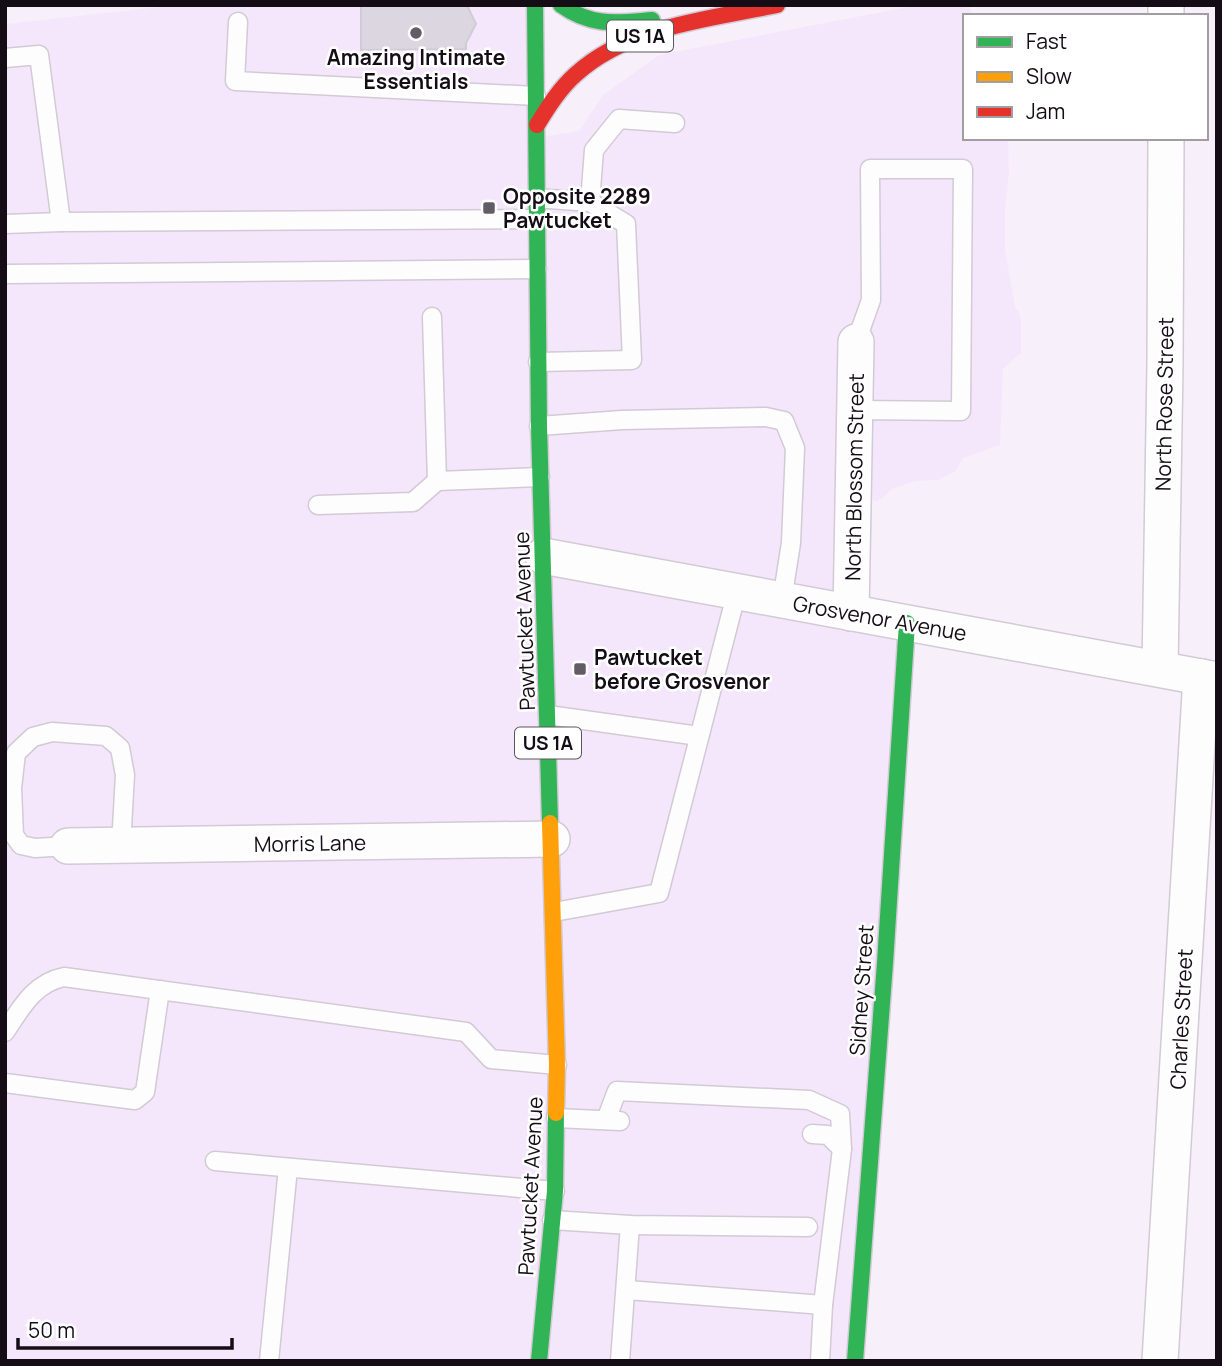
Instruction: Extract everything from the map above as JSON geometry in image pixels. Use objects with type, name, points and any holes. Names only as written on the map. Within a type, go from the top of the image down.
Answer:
[{"type":"main road","name":"Pawtucket Avenue","points":[[535,5],[540,477],[557,1065],[555,1191],[539,1361]]},
{"type":"main road","points":[[561,5],[571,13],[599,24],[756,10]]},
{"type":"main road","name":"US 1A","points":[[537,125],[570,79],[607,51],[638,37],[776,5]]},
{"type":"main road","name":"Sidney Street","points":[[855,1361],[907,623]]},
{"type":"street","name":"North Rose Street","points":[[1160,669],[1166,140]]},
{"type":"street","name":"North Blossom Street","points":[[851,612],[856,342]]},
{"type":"street","name":"Grosvenor Avenue","points":[[543,555],[1209,678]]},
{"type":"street","name":"Charles Street","points":[[1160,1361],[1209,678]]},
{"type":"street","name":"Morris Lane","points":[[68,846],[552,839]]},
{"type":"lane","points":[[238,22],[234,81],[536,96]]},
{"type":"lane","points":[[5,58],[39,55],[61,222]]},
{"type":"lane","points":[[590,202],[594,150],[619,119],[675,123]]},
{"type":"lane","points":[[855,410],[961,411],[962,169],[870,169],[871,300],[856,342]]},
{"type":"lane","points":[[536,198],[590,202],[626,224],[632,360],[538,362]]},
{"type":"lane","points":[[5,224],[537,219]]},
{"type":"lane","points":[[5,274],[537,269]]},
{"type":"lane","points":[[432,317],[437,481]]},
{"type":"lane","points":[[539,426],[622,420],[766,417],[784,421],[795,448],[790,543],[782,600]]},
{"type":"lane","points":[[318,505],[414,502],[437,481],[540,477]]},
{"type":"lane","points":[[554,912],[659,893],[737,592]]},
{"type":"lane","points":[[548,716],[699,736]]},
{"type":"lane","points":[[68,846],[35,848],[21,845],[14,835],[12,788],[16,753],[33,737],[52,732],[106,737],[120,747],[125,775],[121,845]]},
{"type":"lane","points":[[5,1032],[26,999],[48,980],[64,977],[466,1031],[491,1059],[557,1065]]},
{"type":"lane","points":[[5,1083],[135,1100],[145,1092],[160,990]]},
{"type":"lane","points":[[556,1118],[613,1121],[617,1091],[809,1100],[840,1114],[842,1149],[823,1305],[820,1361]]},
{"type":"lane","points":[[812,1134],[828,1135],[842,1149]]},
{"type":"lane","points":[[215,1161],[555,1191]]},
{"type":"lane","points":[[269,1361],[288,1168]]},
{"type":"lane","points":[[552,1220],[808,1227]]},
{"type":"lane","points":[[620,1361],[630,1224]]},
{"type":"lane","points":[[627,1290],[823,1305]]},
{"type":"shaded area","points":[[178,5],[532,5],[536,138],[579,131],[603,95],[659,55],[918,5],[969,5],[971,14],[963,14],[963,140],[1008,140],[1005,249],[1015,307],[1021,320],[1021,353],[1003,369],[1000,445],[963,458],[956,471],[938,480],[916,481],[892,489],[882,499],[875,501],[857,491],[855,604],[898,613],[857,1361],[5,1361],[5,24]]},
{"type":"building","name":"Amazing Intimate Essentials","points":[[361,5],[467,5],[476,24],[466,43],[466,49],[361,50]]},
{"type":"traffic: fast","points":[[535,5],[539,426],[550,823]]},
{"type":"traffic: fast","points":[[561,5],[583,17],[605,22],[652,20]]},
{"type":"traffic: fast","points":[[855,1361],[907,623]]},
{"type":"traffic: fast","points":[[539,1361],[555,1191],[556,1113]]},
{"type":"traffic: slow","points":[[550,823],[556,1113]]},
{"type":"traffic: jam","points":[[537,125],[570,79],[597,58],[620,45],[698,20],[777,5]]},
{"type":"place","name":"Amazing Intimate Essentials","points":[[416,33]]},
{"type":"place","name":"Opposite 2289 Pawtucket","points":[[489,208]]},
{"type":"place","name":"Pawtucket before Grosvenor","points":[[580,669]]}]
